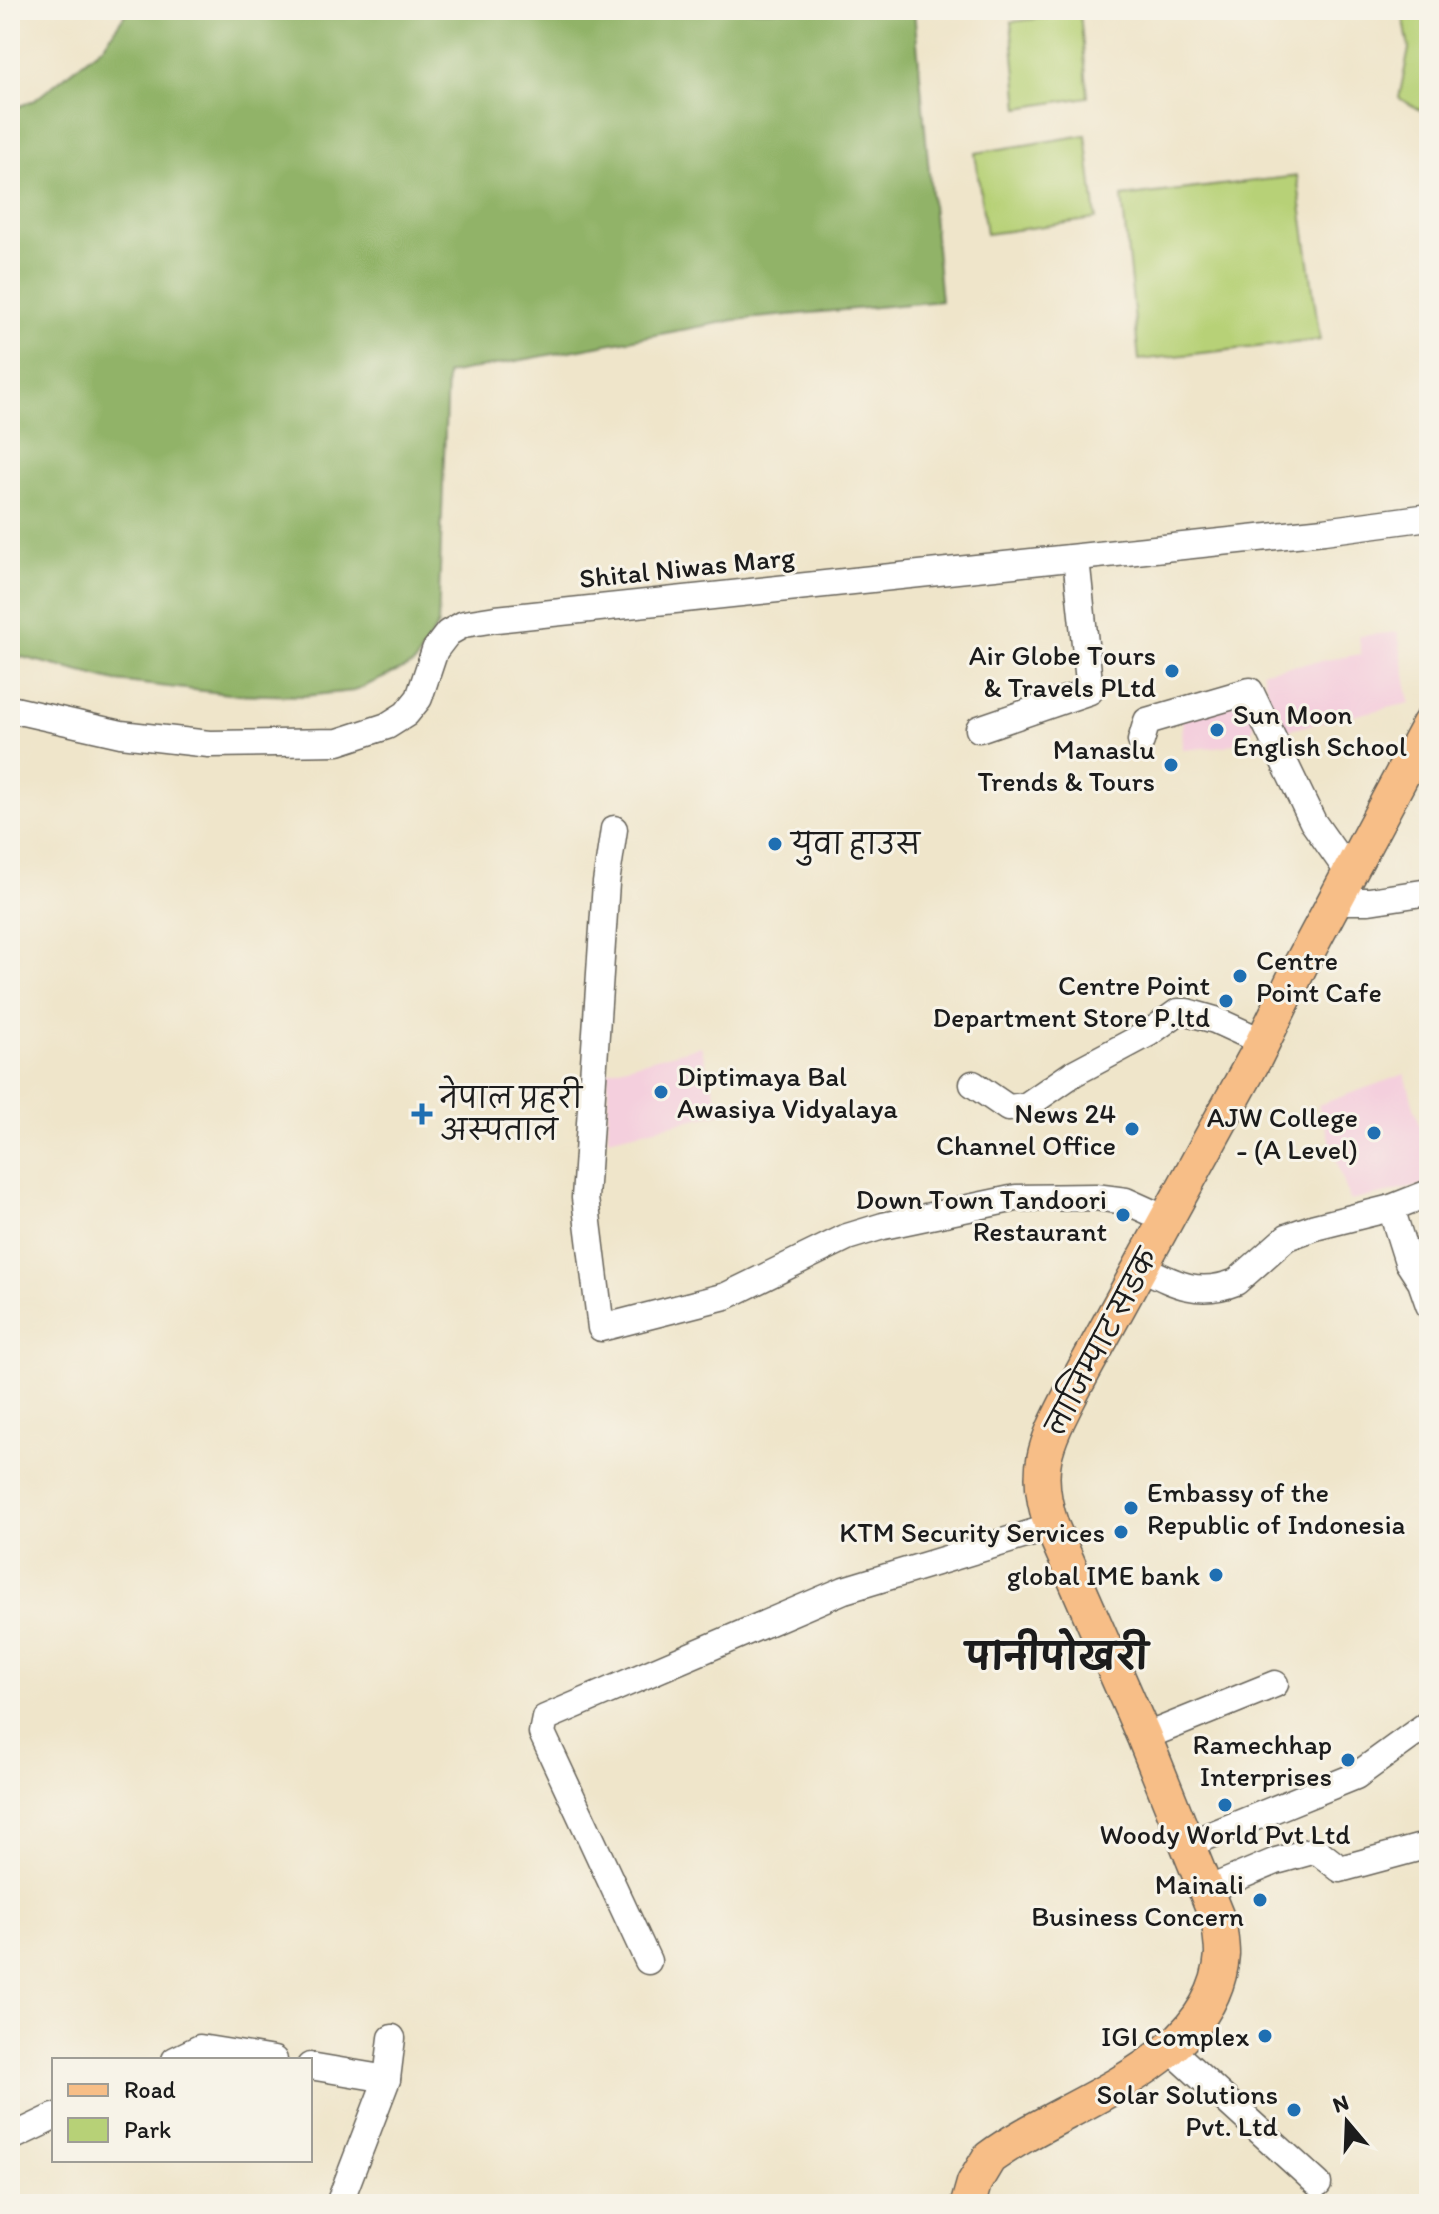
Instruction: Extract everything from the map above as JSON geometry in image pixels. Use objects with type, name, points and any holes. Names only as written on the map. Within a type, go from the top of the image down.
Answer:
[{"type":"main road","name":"लाजिम्पाट सडक","points":[[968,2204],[974,2183],[989,2158],[1141,2070],[1170,2049],[1198,2018],[1219,1972],[1222,1953],[1219,1923],[1207,1890],[1042,1499],[1045,1452],[1052,1430],[1074,1388],[1263,1042],[1341,887],[1429,724]]},
{"type":"street","name":"Shital Niwas Marg","points":[[10,709],[121,734],[209,744],[338,742],[387,726],[406,714],[419,698],[435,650],[448,633],[464,624],[1429,517]]},
{"type":"street","points":[[979,729],[1090,691],[1076,558]]},
{"type":"street","points":[[1141,741],[1147,721],[1250,691],[1341,887],[1369,901],[1429,892]]},
{"type":"street","points":[[614,829],[606,883],[585,1198],[601,1328],[726,1296],[859,1233],[1016,1198],[1095,1197],[1126,1201],[1166,1219]]},
{"type":"street","points":[[973,1084],[1008,1108],[1026,1106],[1074,1073],[1149,1033],[1178,1012],[1215,1020],[1263,1042]]},
{"type":"street","points":[[1141,1267],[1178,1286],[1199,1290],[1226,1286],[1236,1282],[1287,1237],[1391,1208],[1429,1193]]},
{"type":"street","points":[[1391,1208],[1418,1259],[1421,1282],[1429,1305]]},
{"type":"street","points":[[648,1961],[542,1733],[545,1718],[844,1590],[1052,1527]]},
{"type":"street","points":[[1144,1737],[1275,1684]]},
{"type":"street","points":[[1189,1844],[1356,1776],[1429,1723]]},
{"type":"street","points":[[1207,1890],[1276,1861],[1316,1850],[1340,1869],[1429,1845]]},
{"type":"street","points":[[339,2204],[387,2079],[392,2038]]},
{"type":"street","points":[[179,2058],[200,2048],[262,2058]]},
{"type":"street","points":[[1170,2049],[1318,2184]]},
{"type":"street","points":[[312,2066],[387,2079]]},
{"type":"street","points":[[10,2138],[52,2118]]},
{"type":"shaded area","points":[[1398,632],[1410,703],[1284,731],[1280,716],[1271,704],[1262,671],[1361,654],[1359,636]]},
{"type":"shaded area","name":"Sun Moon English School","points":[[1243,700],[1255,723],[1249,738],[1226,746],[1183,750],[1182,716]]},
{"type":"shaded area","name":"Diptimaya Bal Awasiya Vidyalaya","points":[[701,1046],[721,1113],[608,1139],[608,1071]]},
{"type":"shaded area","name":"AJW College - (A Level)","points":[[1405,1074],[1429,1161],[1429,1184],[1350,1201],[1318,1105]]},
{"type":"green space","points":[[128,10],[914,10],[941,301],[735,320],[447,374],[438,625],[414,664],[354,691],[304,696],[229,694],[116,681],[10,654],[10,110],[35,100],[104,45]]},
{"type":"green space","points":[[1399,10],[1429,10],[1429,115],[1399,98],[1409,49],[1403,14]]},
{"type":"green space","points":[[1080,13],[1088,97],[1019,108],[1011,22]]},
{"type":"green space","points":[[1086,135],[1096,219],[986,234],[975,153]]},
{"type":"green space","points":[[1297,176],[1320,340],[1139,360],[1122,197]]},
{"type":"place","name":"Air Globe Tours & Travels PLtd","points":[[1172,671]]},
{"type":"place","name":"Sun Moon English School","points":[[1217,730]]},
{"type":"place","name":"Manaslu Trends & Tours","points":[[1171,765]]},
{"type":"place","name":"युवा हाउस","points":[[775,844]]},
{"type":"place","name":"Centre Point Cafe","points":[[1240,976]]},
{"type":"place","name":"Centre Point Department Store P.ltd","points":[[1226,1001]]},
{"type":"place","name":"Diptimaya Bal Awasiya Vidyalaya","points":[[661,1092]]},
{"type":"place","name":"नेपाल प्रहरी अस्पताल","points":[[422,1114]]},
{"type":"place","name":"News 24 Channel Office","points":[[1132,1129]]},
{"type":"place","name":"AJW College - (A Level)","points":[[1374,1133]]},
{"type":"place","name":"Down Town Tandoori Restaurant","points":[[1123,1215]]},
{"type":"place","name":"Embassy of the Republic of Indonesia","points":[[1131,1508]]},
{"type":"place","name":"KTM Security Services","points":[[1121,1532]]},
{"type":"place","name":"global IME bank","points":[[1216,1575]]},
{"type":"place","name":"Ramechhap Interprises","points":[[1348,1760]]},
{"type":"place","name":"Woody World Pvt Ltd","points":[[1225,1805]]},
{"type":"place","name":"Mainali Business Concern","points":[[1260,1900]]},
{"type":"place","name":"IGI Complex","points":[[1265,2036]]},
{"type":"place","name":"Solar Solutions Pvt. Ltd","points":[[1294,2110]]},
{"type":"district","name":"पानीपोखरी","points":[[1057,1656]]}]
